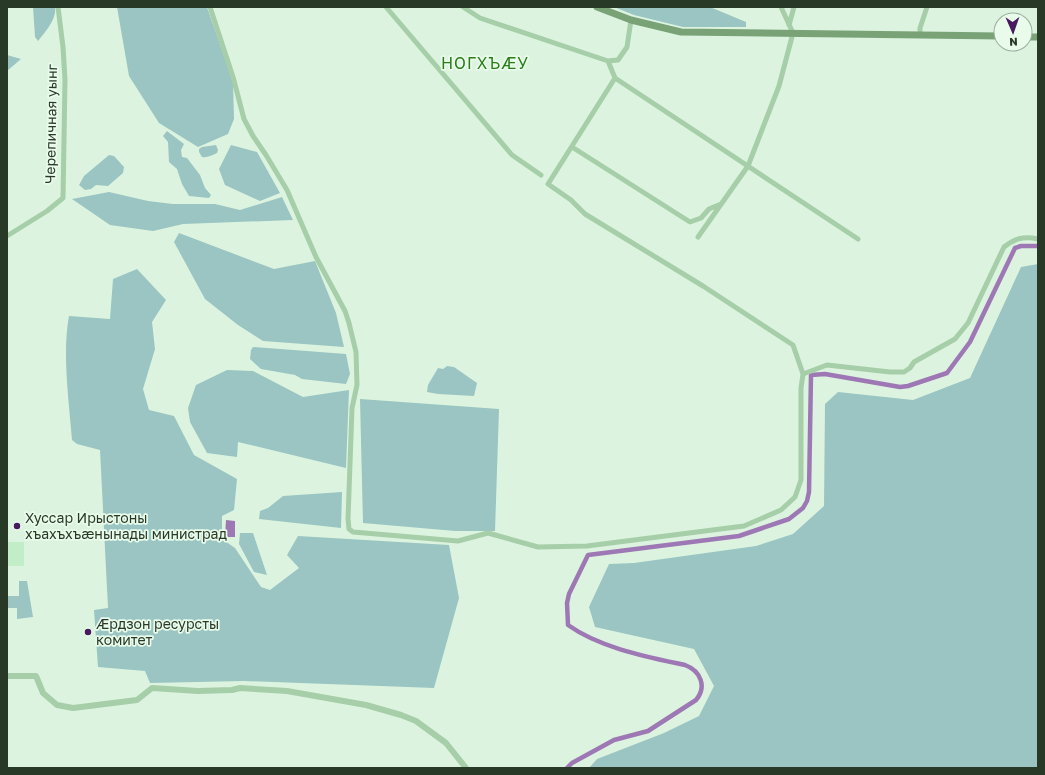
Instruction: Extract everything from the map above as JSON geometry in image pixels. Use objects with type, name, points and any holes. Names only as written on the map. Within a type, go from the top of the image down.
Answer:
[{"type":"main road","points":[[597,7],[631,20],[682,32],[993,36]]},
{"type":"street","name":"Черепичная уынг","points":[[7,236],[47,211],[63,198],[65,80],[58,7]]},
{"type":"street","points":[[210,7],[233,77],[244,119],[287,190],[316,257],[343,306],[349,323],[356,352],[357,379],[352,408],[348,518],[349,529],[353,532],[458,541],[488,533],[538,547],[587,546],[744,526],[781,510],[794,496],[801,480],[801,388],[803,374],[793,345],[703,286],[585,214],[571,200],[548,184],[615,78]]},
{"type":"street","points":[[386,7],[512,155],[541,174]]},
{"type":"street","points":[[463,7],[480,18],[608,61],[618,60],[627,47],[631,20]]},
{"type":"street","points":[[698,237],[748,166],[779,86],[792,33],[781,7]]},
{"type":"street","points":[[789,25],[794,7]]},
{"type":"street","points":[[920,34],[920,28],[927,7]]},
{"type":"street","points":[[608,61],[615,78],[858,239]]},
{"type":"street","points":[[572,147],[690,222],[701,218],[709,209],[722,204]]},
{"type":"street","points":[[803,374],[828,365],[890,372],[904,372],[910,368],[914,362],[960,335],[968,323],[1004,247],[1011,241],[1020,238],[1038,239]]},
{"type":"street","points":[[7,676],[36,676],[43,693],[57,706],[73,708],[137,700],[152,688],[198,690],[232,690],[240,688],[287,691],[366,705],[416,721],[446,743],[466,768]]},
{"type":"shaded area","points":[[33,7],[55,7],[52,21],[38,41],[35,37]]},
{"type":"shaded area","points":[[117,7],[207,7],[233,82],[234,119],[228,134],[198,147],[159,123],[129,76]]},
{"type":"shaded area","points":[[614,7],[710,7],[746,22],[746,27],[683,27],[634,15]]},
{"type":"shaded area","points":[[7,55],[21,59],[7,71]]},
{"type":"shaded area","points":[[167,131],[184,144],[181,150],[182,157],[187,158],[200,175],[205,188],[211,195],[209,198],[189,196],[182,184],[177,169],[169,162],[168,142],[163,136]]},
{"type":"shaded area","points":[[216,145],[218,150],[217,153],[208,157],[202,157],[199,149],[202,147]]},
{"type":"shaded area","points":[[231,145],[257,152],[280,193],[260,201],[225,185],[219,169]]},
{"type":"shaded area","points":[[109,155],[114,156],[124,167],[123,173],[108,186],[96,185],[91,189],[85,190],[79,185],[84,176]]},
{"type":"shaded area","points":[[109,192],[148,201],[173,204],[215,204],[240,210],[282,197],[293,220],[183,224],[153,231],[110,225],[72,199]]},
{"type":"shaded area","points":[[179,233],[274,269],[315,261],[336,313],[344,347],[263,341],[238,325],[205,299],[174,242]]},
{"type":"shaded area","points":[[1038,264],[1038,768],[589,768],[597,759],[664,733],[699,716],[714,686],[694,649],[595,627],[589,607],[609,564],[634,563],[756,546],[793,534],[824,506],[825,404],[838,392],[913,400],[970,378],[1021,267]]},
{"type":"shaded area","points":[[137,269],[166,300],[152,322],[155,349],[143,389],[149,410],[174,416],[194,455],[237,479],[234,510],[222,516],[222,539],[235,548],[261,587],[270,590],[299,568],[287,555],[298,536],[449,545],[459,598],[434,688],[244,681],[150,683],[145,671],[98,667],[94,610],[108,608],[100,450],[77,444],[72,440],[66,361],[67,330],[69,316],[110,319],[113,279]]},
{"type":"shaded area","points":[[253,347],[346,354],[350,374],[346,384],[302,379],[295,375],[261,369],[250,359],[251,350]]},
{"type":"shaded area","points":[[447,366],[454,367],[477,383],[474,396],[427,392],[428,385],[438,368],[443,369]]},
{"type":"shaded area","points":[[227,370],[253,371],[303,397],[349,390],[346,468],[238,442],[237,457],[207,453],[190,422],[188,408],[196,385]]},
{"type":"shaded area","points":[[360,399],[499,409],[495,531],[455,531],[363,523]]},
{"type":"shaded area","points":[[342,492],[341,528],[259,519],[260,511],[268,508],[283,496]]},
{"type":"shaded area","points":[[226,520],[235,521],[235,537],[225,537]]},
{"type":"shaded area","points":[[240,533],[253,533],[267,575],[254,572],[239,544]]},
{"type":"shaded area","points":[[7,542],[24,542],[24,566],[7,566]]},
{"type":"shaded area","points":[[19,581],[27,581],[33,617],[17,619],[17,608],[7,608],[7,596],[19,596]]},
{"type":"waterway","points":[[567,768],[572,763],[614,740],[648,731],[696,700],[702,685],[701,680],[695,671],[685,665],[640,655],[609,646],[568,625],[567,603],[569,594],[588,555],[739,536],[789,519],[803,508],[807,501],[809,492],[811,375],[825,374],[900,387],[908,386],[947,373],[970,342],[1015,248],[1021,246],[1038,246]]},
{"type":"place","name":"Хуссар Ирыстоны хъахъхъæнынады министрад","points":[[17,526]]},
{"type":"place","name":"Æрдзон ресурсты комитет","points":[[88,632]]},
{"type":"district","name":"НОГХЪÆУ","points":[[485,63]]}]
